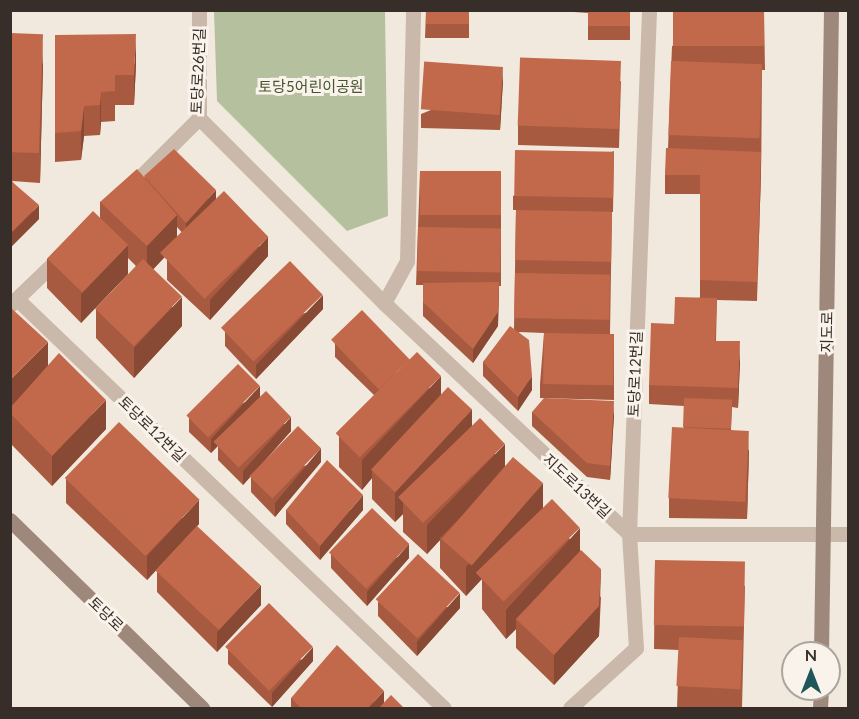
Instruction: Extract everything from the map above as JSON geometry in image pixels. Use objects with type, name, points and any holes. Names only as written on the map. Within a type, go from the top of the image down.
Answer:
[{"type":"main road","name":"지도로","points":[[821,641],[831,10]]},
{"type":"main road","name":"토당로","points":[[10,520],[202,708]]},
{"type":"street","name":"토당로26번길","points":[[116,201],[199,118],[199,10]]},
{"type":"street","points":[[384,303],[407,261],[413,10]]},
{"type":"street","name":"토당로12번길","points":[[570,708],[636,648],[629,534],[649,10]]},
{"type":"street","name":"지도로13번길","points":[[199,118],[384,303],[629,534]]},
{"type":"street","points":[[14,302],[75,242]]},
{"type":"street","name":"토당로12번길","points":[[14,302],[444,708]]},
{"type":"street","points":[[629,534],[849,534]]},
{"type":"green space","name":"토당5어린이공원","points":[[214,11],[385,11],[388,216],[347,231],[217,101]]},
{"type":"building","points":[[426,10],[469,10],[469,24],[426,24]]},
{"type":"building","points":[[588,10],[630,10],[630,26],[588,26]]},
{"type":"building","points":[[673,10],[764,10],[764,46],[673,46]]},
{"type":"building","points":[[10,33],[43,34],[39,153],[10,152]]},
{"type":"building","points":[[136,34],[134,75],[115,75],[115,91],[101,92],[100,105],[84,106],[81,131],[55,133],[55,35]]},
{"type":"building","points":[[520,57],[621,61],[619,129],[518,125]]},
{"type":"building","points":[[424,61],[503,67],[500,115],[421,109]]},
{"type":"building","points":[[671,61],[762,64],[759,138],[668,135]]},
{"type":"building","points":[[666,148],[761,152],[757,282],[700,280],[700,175],[665,175]]},
{"type":"building","points":[[174,149],[216,190],[186,223],[144,176]]},
{"type":"building","points":[[515,150],[614,152],[613,198],[514,196]]},
{"type":"building","points":[[137,169],[177,215],[147,246],[100,202]]},
{"type":"building","points":[[420,171],[501,171],[501,215],[420,215]]},
{"type":"building","points":[[10,180],[39,205],[10,234]]},
{"type":"building","points":[[224,191],[268,237],[204,299],[160,253]]},
{"type":"building","points":[[516,210],[612,212],[611,262],[515,260]]},
{"type":"building","points":[[93,211],[128,245],[82,293],[47,258]]},
{"type":"building","points":[[418,227],[501,228],[500,272],[417,271]]},
{"type":"building","points":[[143,259],[182,297],[134,346],[95,309]]},
{"type":"building","points":[[290,261],[323,295],[254,361],[221,328]]},
{"type":"building","points":[[515,273],[610,275],[609,320],[514,318]]},
{"type":"building","points":[[499,282],[498,312],[473,349],[423,302],[423,283]]},
{"type":"building","points":[[675,297],[717,298],[715,341],[740,341],[738,388],[649,385],[651,323],[674,324]]},
{"type":"building","points":[[10,307],[48,342],[10,380]]},
{"type":"building","points":[[362,310],[410,360],[379,390],[331,340]]},
{"type":"building","points":[[510,326],[529,340],[532,376],[518,397],[483,362]]},
{"type":"building","points":[[544,333],[614,334],[613,385],[543,384]]},
{"type":"building","points":[[417,352],[441,376],[360,457],[336,433]]},
{"type":"building","points":[[59,353],[106,400],[52,456],[10,413],[10,408]]},
{"type":"building","points":[[238,364],[260,386],[208,438],[186,416]]},
{"type":"building","points":[[448,387],[472,410],[395,492],[371,470]]},
{"type":"building","points":[[266,391],[291,417],[238,468],[213,442]]},
{"type":"building","points":[[544,398],[614,401],[610,466],[587,463],[532,412]]},
{"type":"building","points":[[684,398],[732,400],[731,429],[683,427]]},
{"type":"building","points":[[480,418],[505,444],[423,523],[398,497]]},
{"type":"building","points":[[119,422],[200,500],[145,556],[65,478]]},
{"type":"building","points":[[298,426],[321,448],[272,499],[249,476]]},
{"type":"building","points":[[672,427],[749,431],[745,502],[668,498]]},
{"type":"building","points":[[513,457],[543,483],[472,566],[441,539]]},
{"type":"building","points":[[327,460],[363,495],[320,546],[286,510]]},
{"type":"building","points":[[552,499],[580,528],[504,601],[476,573]]},
{"type":"building","points":[[372,508],[409,544],[366,589],[329,553]]},
{"type":"building","points":[[197,526],[261,585],[219,630],[155,571]]},
{"type":"building","points":[[581,550],[601,569],[599,606],[554,655],[516,619]]},
{"type":"building","points":[[418,554],[460,593],[417,638],[376,599]]},
{"type":"building","points":[[655,560],[745,562],[744,627],[654,625]]},
{"type":"building","points":[[269,603],[313,647],[269,691],[225,647]]},
{"type":"building","points":[[679,637],[743,640],[740,689],[676,686]]},
{"type":"building","points":[[337,645],[384,691],[368,708],[301,708],[291,698]]},
{"type":"building","points":[[391,695],[404,708],[379,708]]}]
